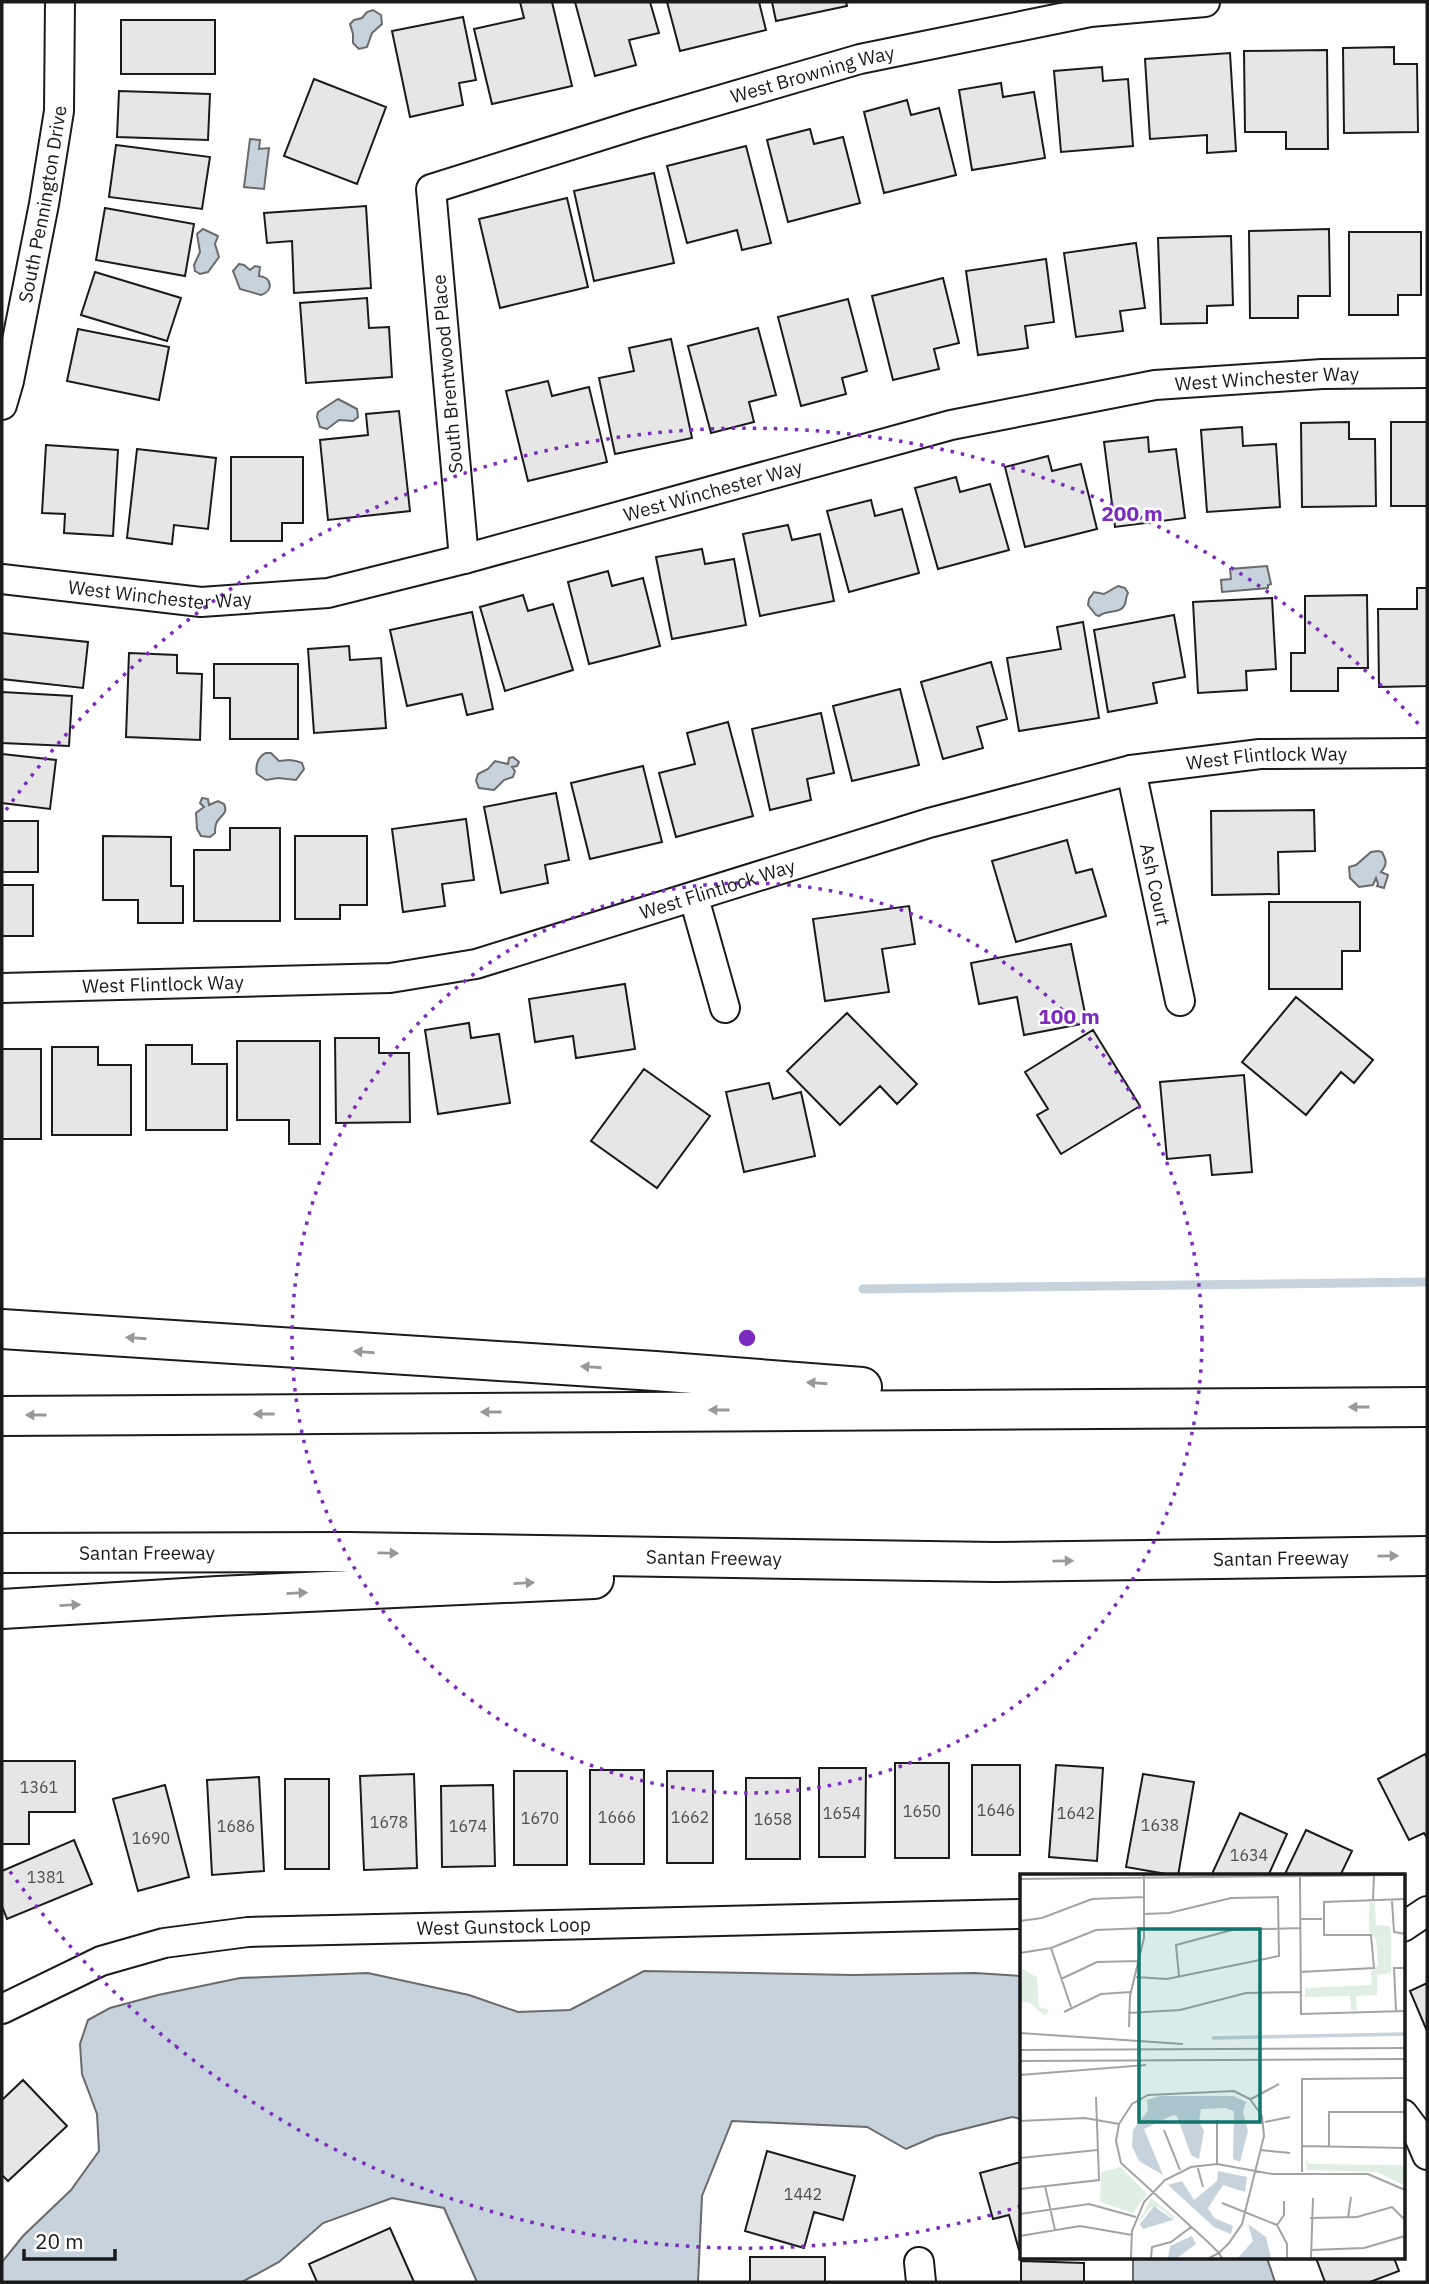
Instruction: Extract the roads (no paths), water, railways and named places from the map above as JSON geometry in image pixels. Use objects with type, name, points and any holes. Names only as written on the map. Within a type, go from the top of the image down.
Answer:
[{"type":"highway","points":[[2,1329],[655,1371],[1130,1407]]},
{"type":"highway","points":[[2,1416],[1427,1407]]},
{"type":"highway","name":"Santan Freeway","points":[[2,1553],[348,1552],[995,1562],[1427,1556]]},
{"type":"highway","points":[[2,1609],[232,1596],[995,1562]]},
{"type":"street","name":"South Pennington Drive","points":[[4,389],[44,204],[59,111],[60,2]]},
{"type":"street","name":"West Browning Way","points":[[431,189],[638,124],[860,59],[1090,12],[1205,2]]},
{"type":"street","name":"South Brentwood Place","points":[[431,189],[464,559]]},
{"type":"street","name":"West Winchester Way","points":[[2,579],[201,602],[328,593],[464,559],[951,425],[1141,387],[1322,374],[1427,373]]},
{"type":"street","name":"West Flintlock Way","points":[[2,988],[390,978],[476,964],[929,823],[1131,770],[1260,754],[1427,753]]},
{"type":"street","name":"Ash Court","points":[[1131,770],[1180,1001]]},
{"type":"street","points":[[694,898],[725,1008]]},
{"type":"street","points":[[1404,1926],[1427,1911]]},
{"type":"street","name":"West Gunstock Loop","points":[[2,2009],[101,1961],[164,1943],[248,1931],[1020,1914]]},
{"type":"street","points":[[1404,2115],[1418,2133],[1427,2155]]},
{"type":"waterway","points":[[863,1289],[1427,1282]]}]
